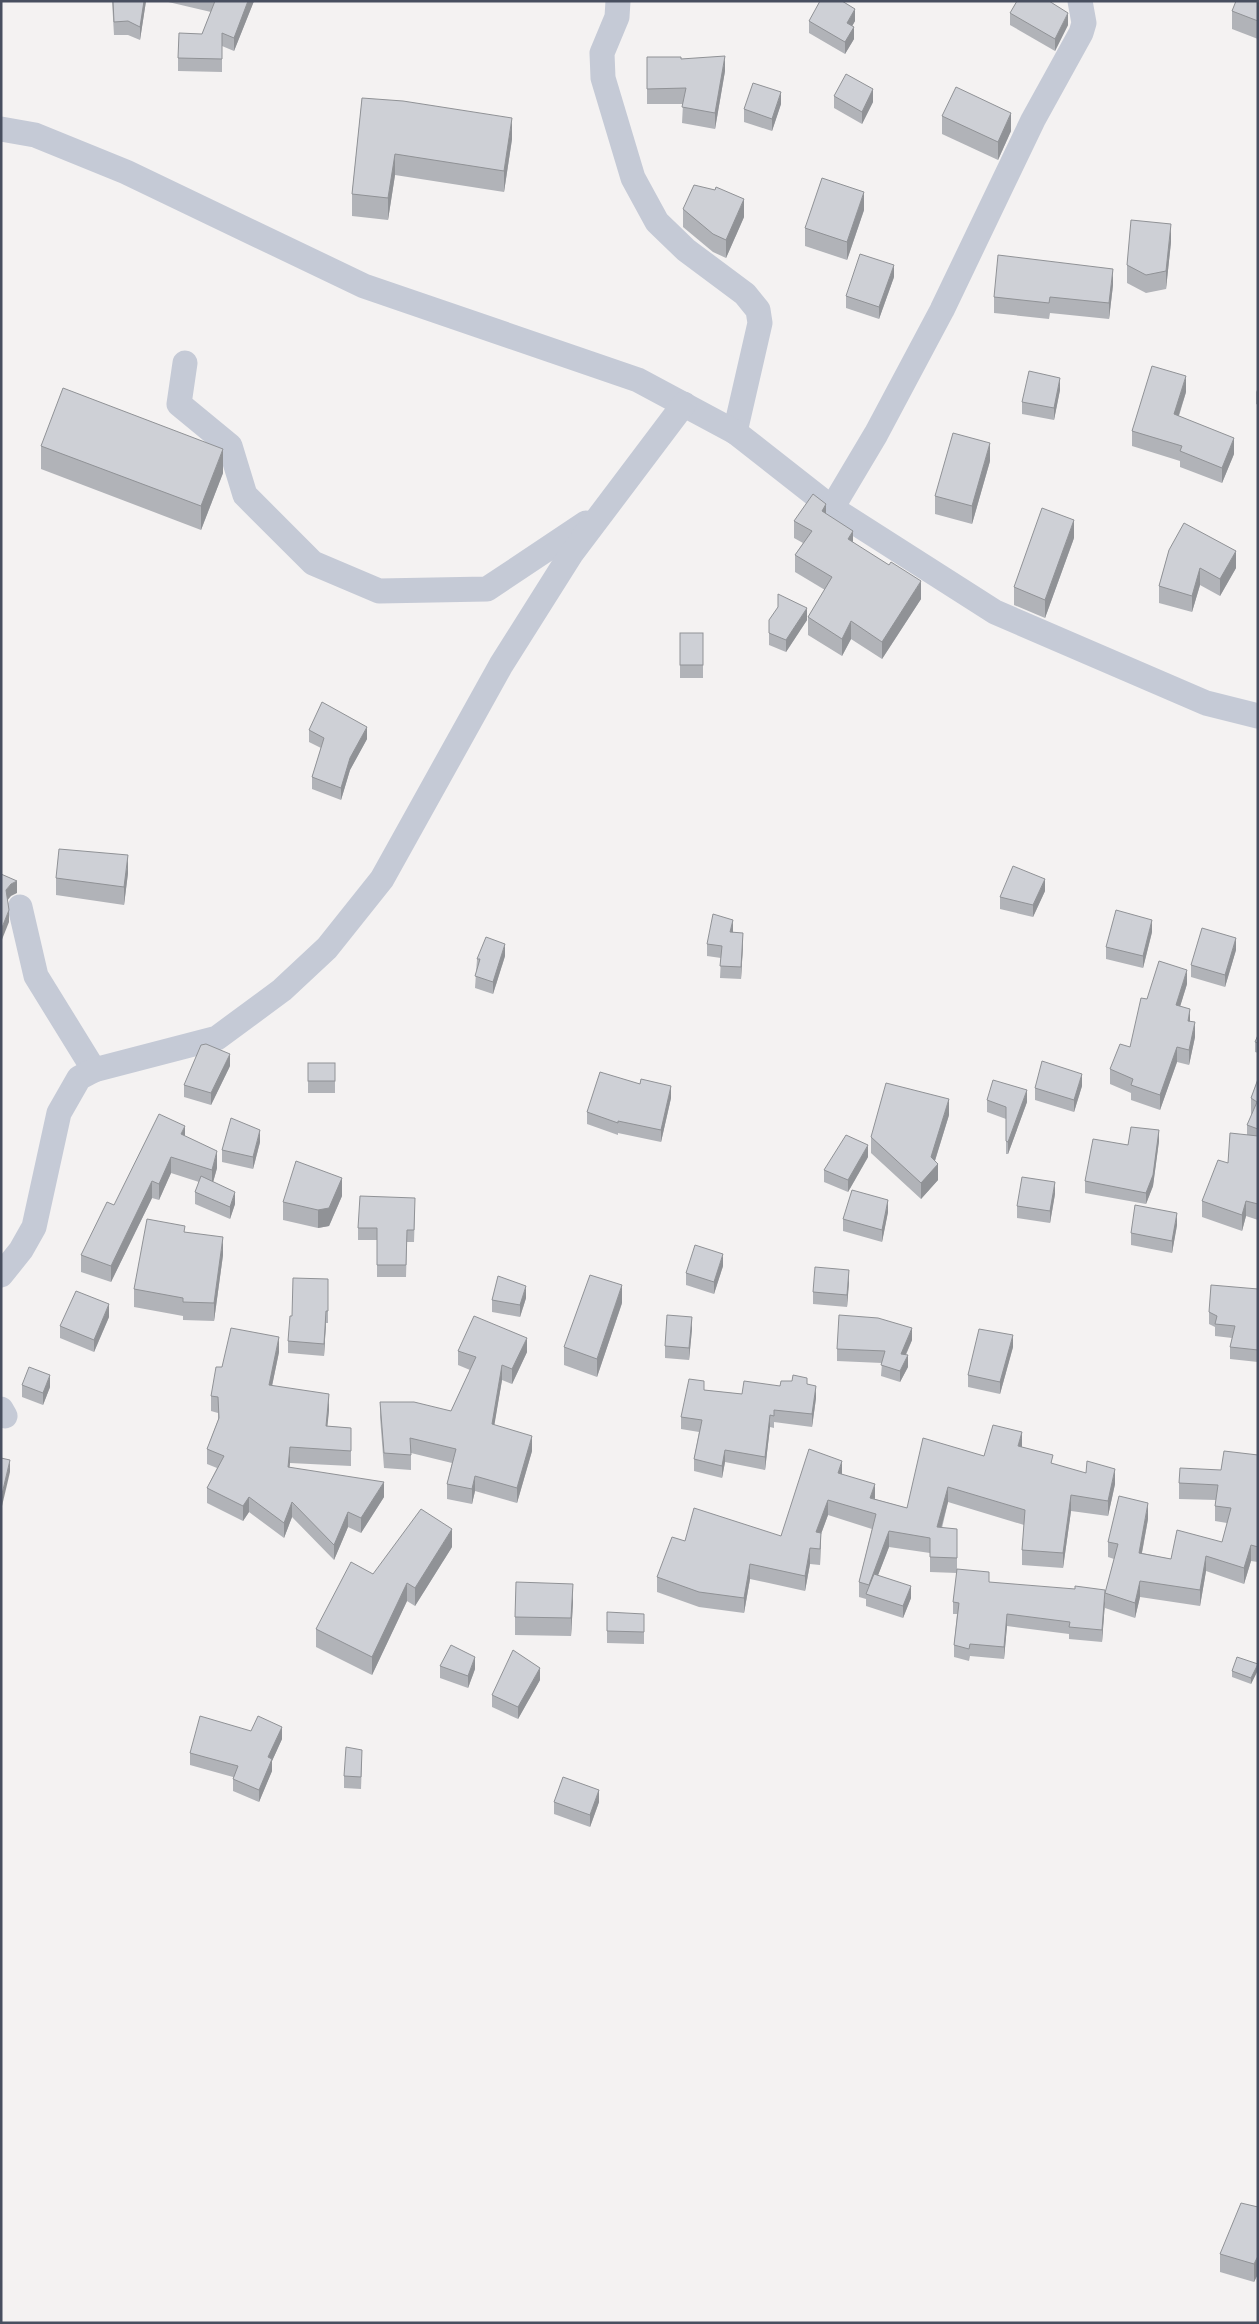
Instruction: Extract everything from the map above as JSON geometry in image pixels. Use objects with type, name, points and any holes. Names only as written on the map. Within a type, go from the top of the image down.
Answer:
[{"type":"street","points":[[618,1],[617,17],[602,53],[603,78],[633,178],[657,222],[686,250],[744,294],[758,310],[760,323],[735,432]]},
{"type":"street","points":[[832,508],[876,434],[942,310],[1032,120],[1081,33],[1084,23],[1080,1]]},
{"type":"street","points":[[1,128],[34,135],[126,172],[364,286],[638,380],[735,432],[832,508],[994,612],[1206,703],[1258,716]]},
{"type":"street","points":[[186,364],[179,404],[230,446],[245,495],[313,563],[379,591],[487,589],[601,514]]},
{"type":"street","points":[[1,1275],[21,1250],[34,1227],[58,1114],[79,1078],[94,1070],[217,1038],[282,990],[327,948],[382,879],[501,665],[570,554],[684,404]]},
{"type":"street","points":[[20,908],[36,976],[94,1070]]},
{"type":"building","points":[[113,1],[144,1],[140,27],[128,21],[114,22]]},
{"type":"building","points":[[215,1],[248,1],[234,38],[222,33],[222,59],[178,58],[179,33],[202,34]]},
{"type":"building","points":[[820,1],[842,1],[855,9],[847,23],[854,27],[845,42],[809,21]]},
{"type":"building","points":[[1017,1],[1049,1],[1068,13],[1055,39],[1010,13]]},
{"type":"building","points":[[1236,1],[1258,1],[1258,21],[1232,11]]},
{"type":"building","points":[[725,56],[715,113],[682,107],[686,88],[647,89],[647,57],[681,57],[681,59]]},
{"type":"building","points":[[846,74],[873,89],[862,112],[834,96]]},
{"type":"building","points":[[753,83],[781,92],[772,119],[744,109]]},
{"type":"building","points":[[956,87],[1011,113],[998,142],[942,116]]},
{"type":"building","points":[[362,98],[403,101],[512,118],[504,171],[395,154],[388,198],[352,194]]},
{"type":"building","points":[[822,178],[864,192],[847,242],[805,228]]},
{"type":"building","points":[[694,185],[715,190],[716,187],[744,199],[726,240],[713,234],[683,209]]},
{"type":"building","points":[[1131,220],[1171,224],[1166,271],[1146,275],[1127,265]]},
{"type":"building","points":[[860,254],[894,265],[879,307],[846,296]]},
{"type":"building","points":[[998,255],[1113,269],[1109,303],[1050,297],[1049,303],[994,297]]},
{"type":"building","points":[[1152,366],[1186,376],[1174,414],[1234,438],[1222,468],[1180,451],[1182,446],[1132,431]]},
{"type":"building","points":[[1029,371],[1060,378],[1054,408],[1022,402]]},
{"type":"building","points":[[63,388],[223,449],[201,506],[41,446]]},
{"type":"building","points":[[953,433],[990,443],[972,506],[935,496]]},
{"type":"building","points":[[813,494],[826,504],[822,511],[853,531],[848,539],[889,565],[891,562],[921,581],[882,642],[851,621],[842,639],[808,617],[832,577],[795,555],[812,531],[794,521]]},
{"type":"building","points":[[1042,508],[1074,520],[1045,600],[1014,587]]},
{"type":"building","points":[[1184,523],[1236,551],[1220,579],[1200,568],[1192,596],[1159,586],[1169,550]]},
{"type":"building","points":[[778,594],[807,608],[786,640],[769,633],[769,620],[778,607]]},
{"type":"building","points":[[680,633],[703,633],[703,665],[680,665]]},
{"type":"building","points":[[322,702],[367,727],[350,758],[341,788],[312,777],[324,738],[309,730]]},
{"type":"building","points":[[59,849],[128,855],[124,887],[56,878]]},
{"type":"building","points":[[1013,866],[1045,879],[1033,905],[1000,897]]},
{"type":"building","points":[[1,874],[17,881],[6,890],[9,910],[1,930]]},
{"type":"building","points":[[1116,910],[1152,920],[1143,956],[1106,947]]},
{"type":"building","points":[[713,914],[733,920],[730,932],[743,933],[741,967],[720,966],[722,946],[707,944]]},
{"type":"building","points":[[1202,928],[1236,938],[1225,975],[1191,965]]},
{"type":"building","points":[[486,937],[505,944],[493,982],[475,976],[480,959],[477,959]]},
{"type":"building","points":[[1159,961],[1187,970],[1176,1005],[1190,1009],[1188,1021],[1195,1022],[1189,1050],[1177,1047],[1160,1095],[1131,1085],[1133,1079],[1110,1069],[1120,1044],[1130,1047],[1141,998],[1147,999]]},
{"type":"building","points":[[206,1044],[230,1054],[211,1093],[184,1085],[201,1045]]},
{"type":"building","points":[[1042,1061],[1082,1074],[1074,1100],[1035,1088]]},
{"type":"building","points":[[308,1063],[335,1063],[335,1081],[308,1081]]},
{"type":"building","points":[[600,1072],[640,1084],[641,1079],[671,1086],[661,1130],[618,1121],[618,1123],[587,1112]]},
{"type":"building","points":[[1258,1079],[1258,1129],[1247,1125],[1257,1102],[1251,1098]]},
{"type":"building","points":[[993,1080],[1027,1090],[1008,1142],[1006,1141],[1006,1107],[987,1100]]},
{"type":"building","points":[[886,1083],[949,1099],[931,1157],[938,1164],[921,1183],[871,1137]]},
{"type":"building","points":[[159,1114],[185,1126],[181,1134],[217,1151],[212,1170],[171,1157],[159,1184],[152,1181],[111,1266],[81,1255],[107,1202],[114,1205]]},
{"type":"building","points":[[231,1118],[260,1130],[253,1157],[222,1150]]},
{"type":"building","points":[[1131,1127],[1159,1130],[1153,1175],[1146,1193],[1085,1181],[1093,1139],[1128,1145]]},
{"type":"building","points":[[1230,1133],[1258,1136],[1258,1204],[1246,1201],[1242,1215],[1202,1201],[1218,1160],[1228,1163]]},
{"type":"building","points":[[846,1135],[868,1145],[848,1180],[824,1170]]},
{"type":"building","points":[[296,1161],[342,1178],[329,1208],[318,1210],[283,1202]]},
{"type":"building","points":[[201,1176],[235,1192],[230,1207],[195,1192]]},
{"type":"building","points":[[1022,1177],[1055,1182],[1050,1211],[1017,1206]]},
{"type":"building","points":[[852,1190],[888,1200],[882,1230],[843,1219]]},
{"type":"building","points":[[360,1196],[415,1198],[414,1230],[407,1230],[406,1265],[377,1265],[377,1228],[358,1228]]},
{"type":"building","points":[[1135,1205],[1177,1213],[1172,1241],[1131,1233]]},
{"type":"building","points":[[147,1219],[185,1226],[184,1232],[223,1237],[214,1303],[183,1302],[183,1298],[134,1289]]},
{"type":"building","points":[[695,1245],[723,1254],[714,1282],[686,1273]]},
{"type":"building","points":[[815,1267],[849,1270],[847,1295],[813,1292]]},
{"type":"building","points":[[590,1275],[622,1285],[597,1359],[564,1347]]},
{"type":"building","points":[[498,1276],[526,1286],[520,1305],[492,1300]]},
{"type":"building","points":[[293,1278],[328,1279],[328,1311],[326,1311],[324,1344],[288,1341],[290,1316],[292,1316]]},
{"type":"building","points":[[1211,1285],[1258,1289],[1258,1350],[1230,1347],[1235,1326],[1215,1324],[1217,1316],[1209,1312]]},
{"type":"building","points":[[76,1291],[109,1304],[94,1340],[60,1326]]},
{"type":"building","points":[[667,1315],[692,1317],[689,1348],[665,1346]]},
{"type":"building","points":[[839,1315],[878,1318],[912,1328],[901,1354],[908,1355],[900,1371],[881,1365],[885,1351],[837,1349]]},
{"type":"building","points":[[474,1316],[527,1338],[512,1369],[502,1365],[492,1424],[532,1436],[517,1488],[475,1476],[472,1489],[447,1484],[456,1449],[410,1438],[411,1455],[384,1453],[380,1402],[414,1402],[451,1411],[476,1357],[458,1351]]},
{"type":"building","points":[[231,1328],[279,1337],[269,1385],[329,1394],[326,1426],[351,1428],[351,1451],[290,1447],[288,1467],[384,1482],[361,1518],[348,1512],[334,1545],[292,1502],[284,1523],[249,1497],[243,1506],[207,1488],[224,1456],[207,1449],[219,1418],[218,1397],[211,1396],[216,1367],[222,1367]]},
{"type":"building","points":[[979,1329],[1013,1335],[1000,1382],[968,1375]]},
{"type":"building","points":[[29,1367],[50,1375],[43,1393],[22,1385]]},
{"type":"building","points":[[793,1375],[807,1378],[807,1384],[816,1386],[812,1414],[774,1410],[774,1416],[770,1415],[765,1457],[725,1450],[722,1466],[694,1459],[702,1420],[681,1417],[689,1379],[704,1381],[704,1390],[742,1394],[744,1381],[780,1386],[781,1381],[792,1381]]},
{"type":"building","points":[[993,1425],[1022,1432],[1018,1446],[1053,1455],[1051,1463],[1086,1473],[1087,1461],[1115,1469],[1108,1501],[1071,1495],[1063,1553],[1022,1550],[1025,1510],[948,1487],[937,1527],[957,1529],[957,1558],[930,1557],[930,1538],[889,1531],[869,1585],[859,1582],[876,1514],[828,1500],[816,1532],[821,1533],[820,1549],[810,1548],[805,1576],[750,1564],[744,1598],[699,1592],[657,1577],[672,1537],[685,1541],[694,1508],[781,1536],[809,1449],[842,1461],[838,1473],[875,1484],[870,1498],[907,1508],[923,1438],[984,1456]]},
{"type":"building","points":[[1224,1451],[1258,1455],[1258,1547],[1251,1545],[1244,1568],[1206,1556],[1200,1590],[1140,1581],[1135,1603],[1105,1593],[1118,1544],[1108,1542],[1119,1496],[1148,1503],[1139,1553],[1171,1559],[1177,1530],[1222,1542],[1231,1508],[1215,1506],[1218,1485],[1179,1483],[1180,1468],[1221,1470]]},
{"type":"building","points":[[1,1458],[10,1460],[2,1494],[1,1494]]},
{"type":"building","points":[[421,1509],[452,1529],[415,1588],[407,1583],[372,1657],[316,1629],[351,1562],[373,1574]]},
{"type":"building","points":[[957,1569],[989,1572],[989,1582],[1075,1589],[1075,1586],[1105,1590],[1102,1630],[1069,1627],[1070,1622],[1007,1614],[1004,1647],[970,1644],[969,1649],[954,1645],[959,1603],[953,1602]]},
{"type":"building","points":[[874,1574],[911,1586],[903,1606],[866,1594]]},
{"type":"building","points":[[516,1582],[573,1584],[571,1618],[515,1617]]},
{"type":"building","points":[[607,1612],[644,1614],[644,1632],[607,1631]]},
{"type":"building","points":[[451,1645],[475,1657],[468,1676],[440,1666]]},
{"type":"building","points":[[513,1650],[540,1668],[518,1707],[492,1695]]},
{"type":"building","points":[[1237,1657],[1258,1664],[1251,1678],[1232,1671]]},
{"type":"building","points":[[200,1716],[251,1731],[258,1716],[282,1727],[268,1757],[272,1759],[259,1790],[233,1779],[238,1766],[190,1753]]},
{"type":"building","points":[[346,1747],[362,1750],[361,1777],[344,1776]]},
{"type":"building","points":[[563,1777],[599,1790],[590,1815],[554,1802]]},
{"type":"building","points":[[1241,2203],[1258,2207],[1258,2256],[1254,2264],[1220,2254]]}]
